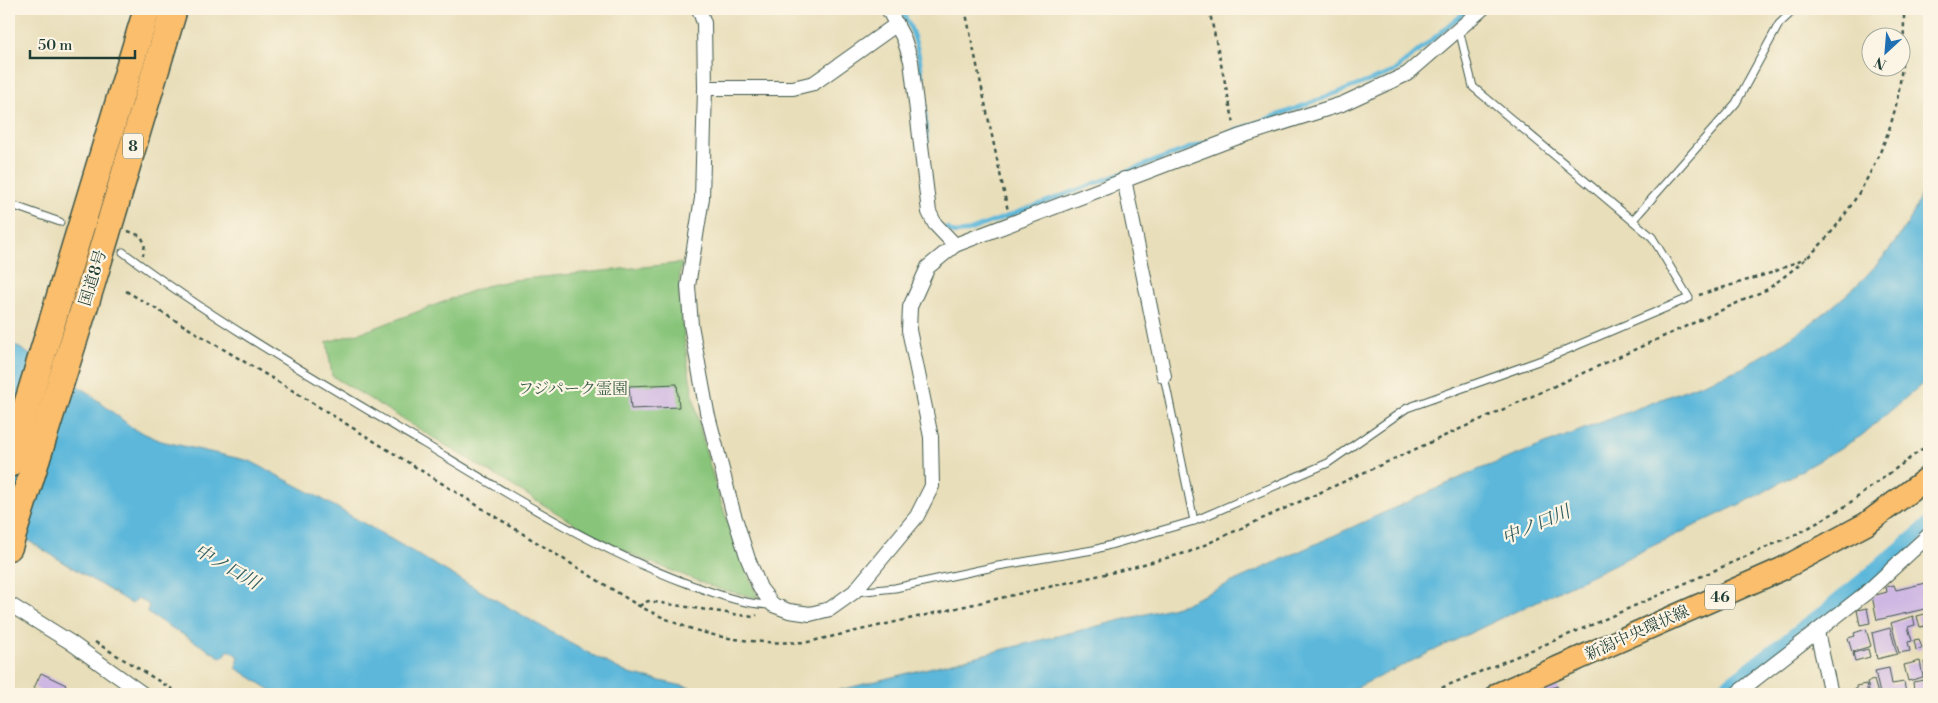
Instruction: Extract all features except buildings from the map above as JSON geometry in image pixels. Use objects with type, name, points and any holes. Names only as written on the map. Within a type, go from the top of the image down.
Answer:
[{"type":"highway","name":"国道8号","points":[[9,464],[147,9]]},
{"type":"highway","name":"国道8号","points":[[9,547],[92,283],[174,9]]},
{"type":"main road","name":"新潟中央環状線","points":[[1498,694],[1790,565],[1866,524],[1929,477]]},
{"type":"street","points":[[699,9],[704,23],[705,88],[702,198],[688,286],[691,324],[707,412],[733,512],[748,559],[760,588],[773,605],[789,611],[810,614],[830,609],[854,592],[917,516],[932,486],[930,437],[909,330],[910,307],[928,267],[955,245],[1012,222],[1238,138],[1342,104],[1407,74],[1482,9]]},
{"type":"street","points":[[888,9],[898,24],[911,61],[929,212],[935,224],[955,245]]},
{"type":"street","points":[[705,88],[793,88],[814,82],[898,24]]},
{"type":"street","points":[[1124,179],[1164,376]]},
{"type":"street","points":[[1736,694],[1866,593],[1929,535]]},
{"type":"street","points":[[9,604],[70,642],[143,694]]},
{"type":"street","points":[[1817,632],[1830,694]]},
{"type":"lane","points":[[1633,220],[1736,103],[1779,24],[1795,9]]},
{"type":"lane","points":[[854,592],[895,588],[998,566],[1093,550],[1142,538],[1194,521],[1328,463],[1407,408],[1546,358],[1689,298],[1652,237],[1473,87],[1459,29]]},
{"type":"lane","points":[[9,204],[60,222]]},
{"type":"lane","points":[[124,252],[161,280],[274,353],[504,492],[573,531],[648,568],[724,597],[758,605],[773,605]]},
{"type":"lane","points":[[1164,376],[1194,521]]},
{"type":"path","points":[[965,9],[1012,222]]},
{"type":"path","points":[[1209,9],[1238,138]]},
{"type":"path","points":[[121,230],[135,232],[143,240],[145,244],[140,264]]},
{"type":"path","points":[[1689,298],[1774,272],[1810,255]]},
{"type":"path","points":[[126,291],[295,392],[639,606],[648,601],[753,617],[773,605]]},
{"type":"path","points":[[1427,694],[1596,623],[1803,531],[1844,507],[1929,444]]},
{"type":"path","points":[[70,642],[80,639],[96,642],[180,694]]},
{"type":"green space","name":"フジパーク霊園","points":[[682,263],[679,281],[680,308],[702,436],[732,534],[758,598],[719,589],[639,558],[585,530],[332,376],[327,342],[372,329],[485,286],[513,280]]},
{"type":"water","name":"中ノ口川","points":[[1929,174],[1929,378],[1861,436],[1757,496],[1343,694],[824,694],[1182,605],[1475,471],[1742,368],[1812,323],[1855,287],[1875,267],[1908,223]]},
{"type":"water","name":"中ノ口川","points":[[9,341],[87,392],[134,429],[161,441],[250,461],[315,495],[577,647],[629,674],[719,694],[277,694],[236,668],[239,657],[229,650],[222,658],[147,613],[149,605],[138,598],[132,604],[9,529]]},
{"type":"waterway","points":[[900,9],[915,39],[919,56],[924,91],[927,142]]},
{"type":"waterway","points":[[946,228],[954,233],[965,232],[1393,72],[1469,9]]},
{"type":"waterway","points":[[1717,694],[1831,607],[1929,525]]}]
